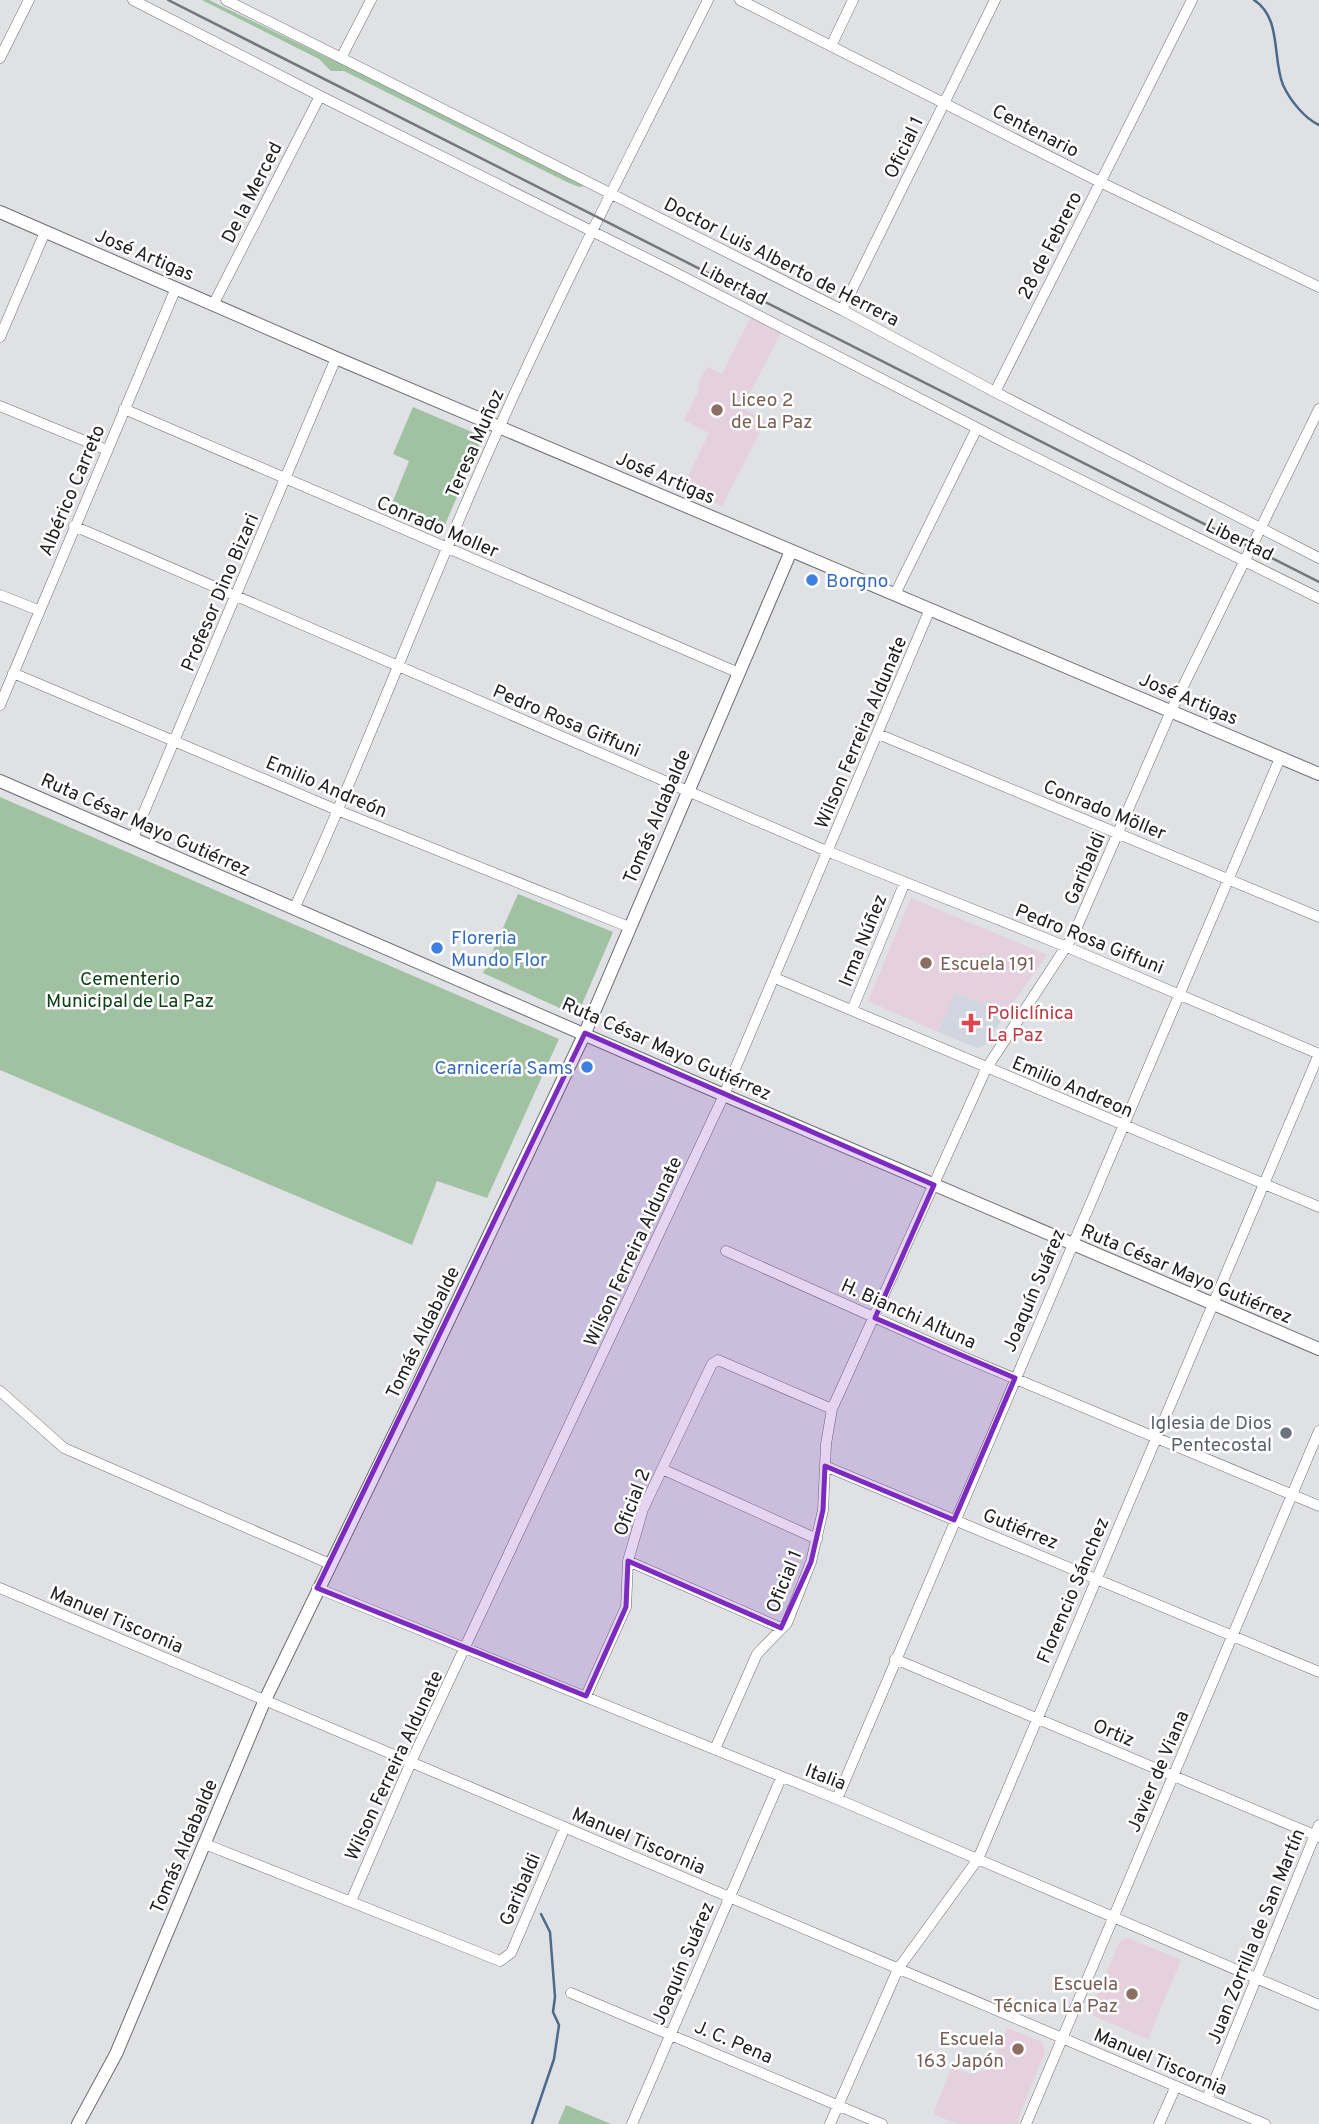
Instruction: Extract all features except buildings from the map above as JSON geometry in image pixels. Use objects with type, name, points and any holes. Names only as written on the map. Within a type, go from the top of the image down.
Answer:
[{"type":"street","points":[[0,58],[29,0]]},
{"type":"street","name":"Libertad","points":[[133,0],[977,428],[1319,598]]},
{"type":"street","name":"Doctor Luis Alberto de Herrera","points":[[226,0],[842,310],[995,392],[1319,558]]},
{"type":"street","points":[[341,58],[371,0]]},
{"type":"street","name":"Teresa Muñoz","points":[[293,909],[499,427],[708,0]]},
{"type":"street","name":"Centenario","points":[[740,0],[1100,182],[1319,287]]},
{"type":"street","points":[[831,46],[853,0]]},
{"type":"street","name":"Oficial 1","points":[[842,310],[995,0]]},
{"type":"street","name":"28 de Febrero","points":[[995,392],[1192,0]]},
{"type":"street","name":"De la Merced","points":[[213,304],[320,96]]},
{"type":"street","name":"José Artigas","points":[[0,212],[336,358],[1319,774]]},
{"type":"street","points":[[0,337],[45,232]]},
{"type":"street","name":"Albérico Carreto","points":[[0,705],[176,289]]},
{"type":"street","name":"Profesor Dino Bizari","points":[[133,838],[336,358]]},
{"type":"street","points":[[0,406],[107,450]]},
{"type":"street","name":"Conrado Moller","points":[[124,409],[739,673]]},
{"type":"street","name":"Garibaldi","points":[[832,1409],[986,1069],[1067,947],[1171,711],[1319,409]]},
{"type":"street","points":[[895,594],[977,428]]},
{"type":"street","name":"Pedro Rosa Giffuni","points":[[74,526],[829,852],[1067,947],[1319,1054]]},
{"type":"street","name":"Tomás Aldabalde","points":[[78,2124],[116,2054],[264,1702],[585,1033],[791,551]]},
{"type":"street","points":[[0,595],[38,610]]},
{"type":"street","name":"Wilson Ferreira Aldunate","points":[[351,1901],[411,1762],[724,1096],[930,609]]},
{"type":"street","name":"Emilio Andreón","points":[[13,673],[337,810],[629,927]]},
{"type":"street","name":"Conrado Möller","points":[[877,734],[1319,916]]},
{"type":"street","name":"Joaquín Suárez","points":[[837,1799],[1280,758]]},
{"type":"street","name":"Ruta César Mayo Gutiérrez","points":[[0,781],[585,1033],[724,1096],[1319,1349]]},
{"type":"street","name":"Irma Núñez","points":[[852,1010],[905,882]]},
{"type":"street","name":"Emilio Andreon","points":[[775,978],[1319,1207]]},
{"type":"street","name":"Florencio Sánchez","points":[[830,2124],[898,1969],[978,1859],[1319,1054]]},
{"type":"street","name":"H. Bianchi Altuna","points":[[726,1251],[875,1318],[1319,1506]]},
{"type":"street","name":"Oficial 2","points":[[586,1696],[626,1608],[628,1561],[643,1509],[712,1364],[718,1360],[832,1409]]},
{"type":"street","points":[[0,1391],[64,1448],[330,1563]]},
{"type":"street","name":"Oficial 1","points":[[715,1749],[757,1654],[787,1623],[811,1562],[823,1510],[832,1409]]},
{"type":"street","name":"Javier de Viana","points":[[1026,2124],[1319,1431]]},
{"type":"street","name":"Gutiérrez","points":[[825,1466],[1319,1672]]},
{"type":"street","points":[[662,1469],[817,1539]]},
{"type":"street","points":[[628,1561],[782,1628]]},
{"type":"street","name":"Manuel Tiscornia","points":[[0,1588],[1265,2124]]},
{"type":"street","name":"Italia","points":[[317,1588],[837,1799],[1319,2005]]},
{"type":"street","name":"Ortiz","points":[[895,1659],[1174,1776],[1318,1832]]},
{"type":"street","name":"Joaquín Suárez","points":[[632,2124],[781,1778]]},
{"type":"street","name":"Garibaldi","points":[[351,1901],[500,1961],[511,1952],[565,1828]]},
{"type":"street","name":"Juan Zorrilla de San Martín","points":[[1207,2099],[1318,1832]]},
{"type":"street","points":[[205,1844],[351,1901]]},
{"type":"street","name":"J. C. Pena","points":[[571,1993],[882,2124]]},
{"type":"street","points":[[1159,2124],[1176,2086]]},
{"type":"highlighted area","points":[[585,1033],[934,1185],[875,1318],[1015,1378],[954,1520],[825,1466],[823,1510],[811,1562],[781,1628],[628,1561],[626,1607],[586,1696],[317,1588]]},
{"type":"shaded area","name":"Liceo 2 de La Paz","points":[[751,317],[781,333],[742,408],[766,420],[722,506],[682,489],[709,433],[684,420],[707,367],[722,374]]},
{"type":"shaded area","name":"Escuela 191","points":[[911,898],[1047,955],[1006,1013],[956,993],[938,1032],[868,1001]]},
{"type":"shaded area","name":"Policlínica La Paz","points":[[955,993],[1006,1013],[985,1045],[977,1048],[938,1032]]},
{"type":"shaded area","name":"Escuela Técnica La Paz","points":[[1128,1938],[1181,1960],[1148,2039],[1089,2014],[1120,1941]]},
{"type":"shaded area","points":[[1007,2028],[1042,2042],[1045,2051],[1018,2124],[958,2124],[933,2114],[952,2067],[970,2074],[991,2069]]},
{"type":"green space","points":[[202,0],[209,0],[584,182],[585,186],[569,183],[344,71],[331,71],[319,59]]},
{"type":"green space","points":[[413,407],[479,435],[481,441],[444,527],[436,530],[389,511],[409,461],[393,454]]},
{"type":"green space","name":"Cementerio Municipal de La Paz","points":[[0,797],[559,1039],[487,1198],[437,1181],[412,1245],[0,1070]]},
{"type":"green space","points":[[518,894],[613,932],[577,1016],[483,973]]},
{"type":"green space","points":[[566,2105],[611,2124],[558,2124]]},
{"type":"waterway","points":[[1254,0],[1263,8],[1273,28],[1280,74],[1286,91],[1303,113],[1319,125]]},
{"type":"waterway","points":[[532,2124],[554,2059],[559,2025],[553,2012],[555,1997],[550,1932],[541,1914]]},
{"type":"railway","points":[[168,0],[1319,582]]},
{"type":"place","name":"Liceo 2 de La Paz","points":[[717,410]]},
{"type":"place","name":"Borgno","points":[[812,580]]},
{"type":"place","name":"Floreria Mundo Flor","points":[[437,948]]},
{"type":"place","name":"Escuela 191","points":[[926,963]]},
{"type":"place","name":"Policlínica La Paz","points":[[971,1023]]},
{"type":"place","name":"Carnicería Sams","points":[[587,1067]]},
{"type":"place","name":"Iglesia de Dios Pentecostal","points":[[1286,1433]]},
{"type":"place","name":"Escuela Técnica La Paz","points":[[1132,1994]]},
{"type":"place","name":"Escuela 163 Japón","points":[[1018,2049]]}]
